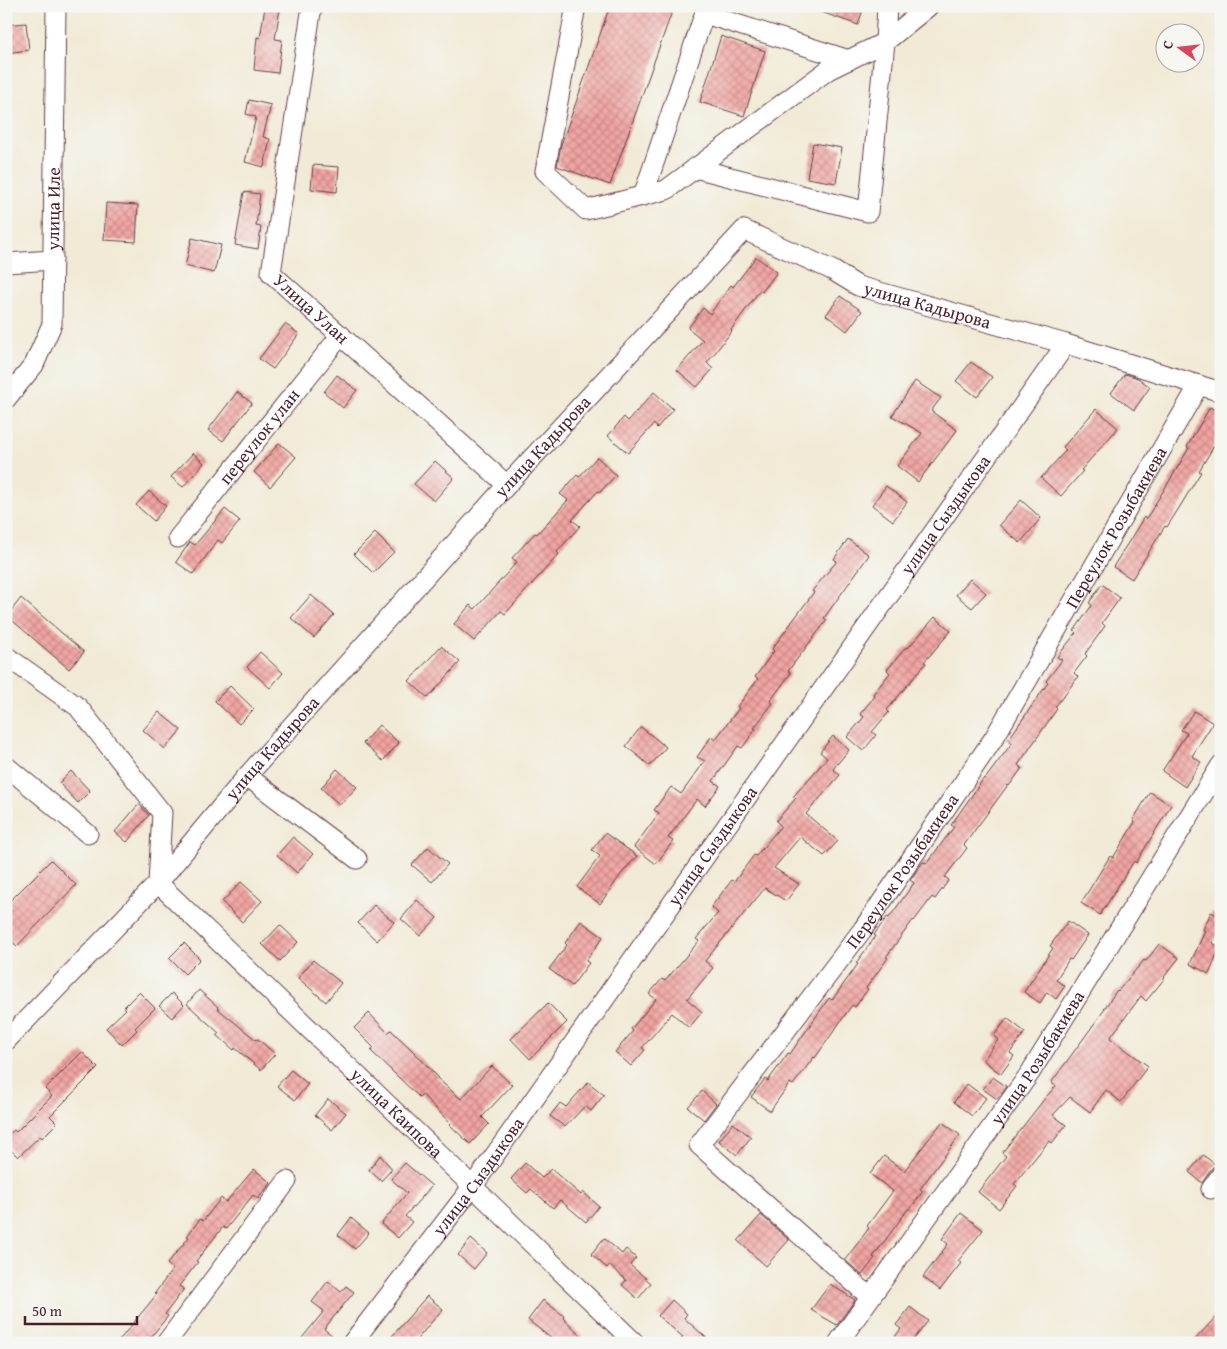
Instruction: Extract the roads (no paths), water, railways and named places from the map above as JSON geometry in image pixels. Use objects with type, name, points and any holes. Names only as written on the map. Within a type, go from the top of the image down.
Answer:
[{"type":"street","name":"улица Иле","points":[[6,399],[34,366],[52,324],[56,6]]},
{"type":"street","name":"Улица Улан","points":[[312,6],[271,273],[507,485]]},
{"type":"street","points":[[576,6],[545,171],[586,210],[666,190],[828,70],[885,42],[929,6]]},
{"type":"street","points":[[695,168],[868,212],[888,6]]},
{"type":"street","points":[[643,196],[706,10],[849,60]]},
{"type":"street","name":"улица Кадырова","points":[[6,1041],[158,883],[247,776],[507,485],[744,230],[832,270],[858,286],[1066,344],[1221,392]]},
{"type":"street","points":[[6,263],[53,260]]},
{"type":"street","name":"переулок улан","points":[[178,538],[341,335]]},
{"type":"street","name":"улица Сыздыкова","points":[[352,1343],[473,1186],[1066,344]]},
{"type":"street","name":"Переулок Розыбакиева","points":[[870,1297],[699,1145],[863,929],[994,738],[1199,385]]},
{"type":"street","points":[[6,656],[78,707],[162,813],[158,883]]},
{"type":"street","name":"улица Розыбакиева","points":[[838,1343],[1030,1073],[1221,765]]},
{"type":"street","points":[[6,766],[88,834]]},
{"type":"street","points":[[247,776],[357,859]]},
{"type":"street","name":"улица Каипова","points":[[158,883],[635,1343]]},
{"type":"street","points":[[166,1343],[287,1182]]}]
